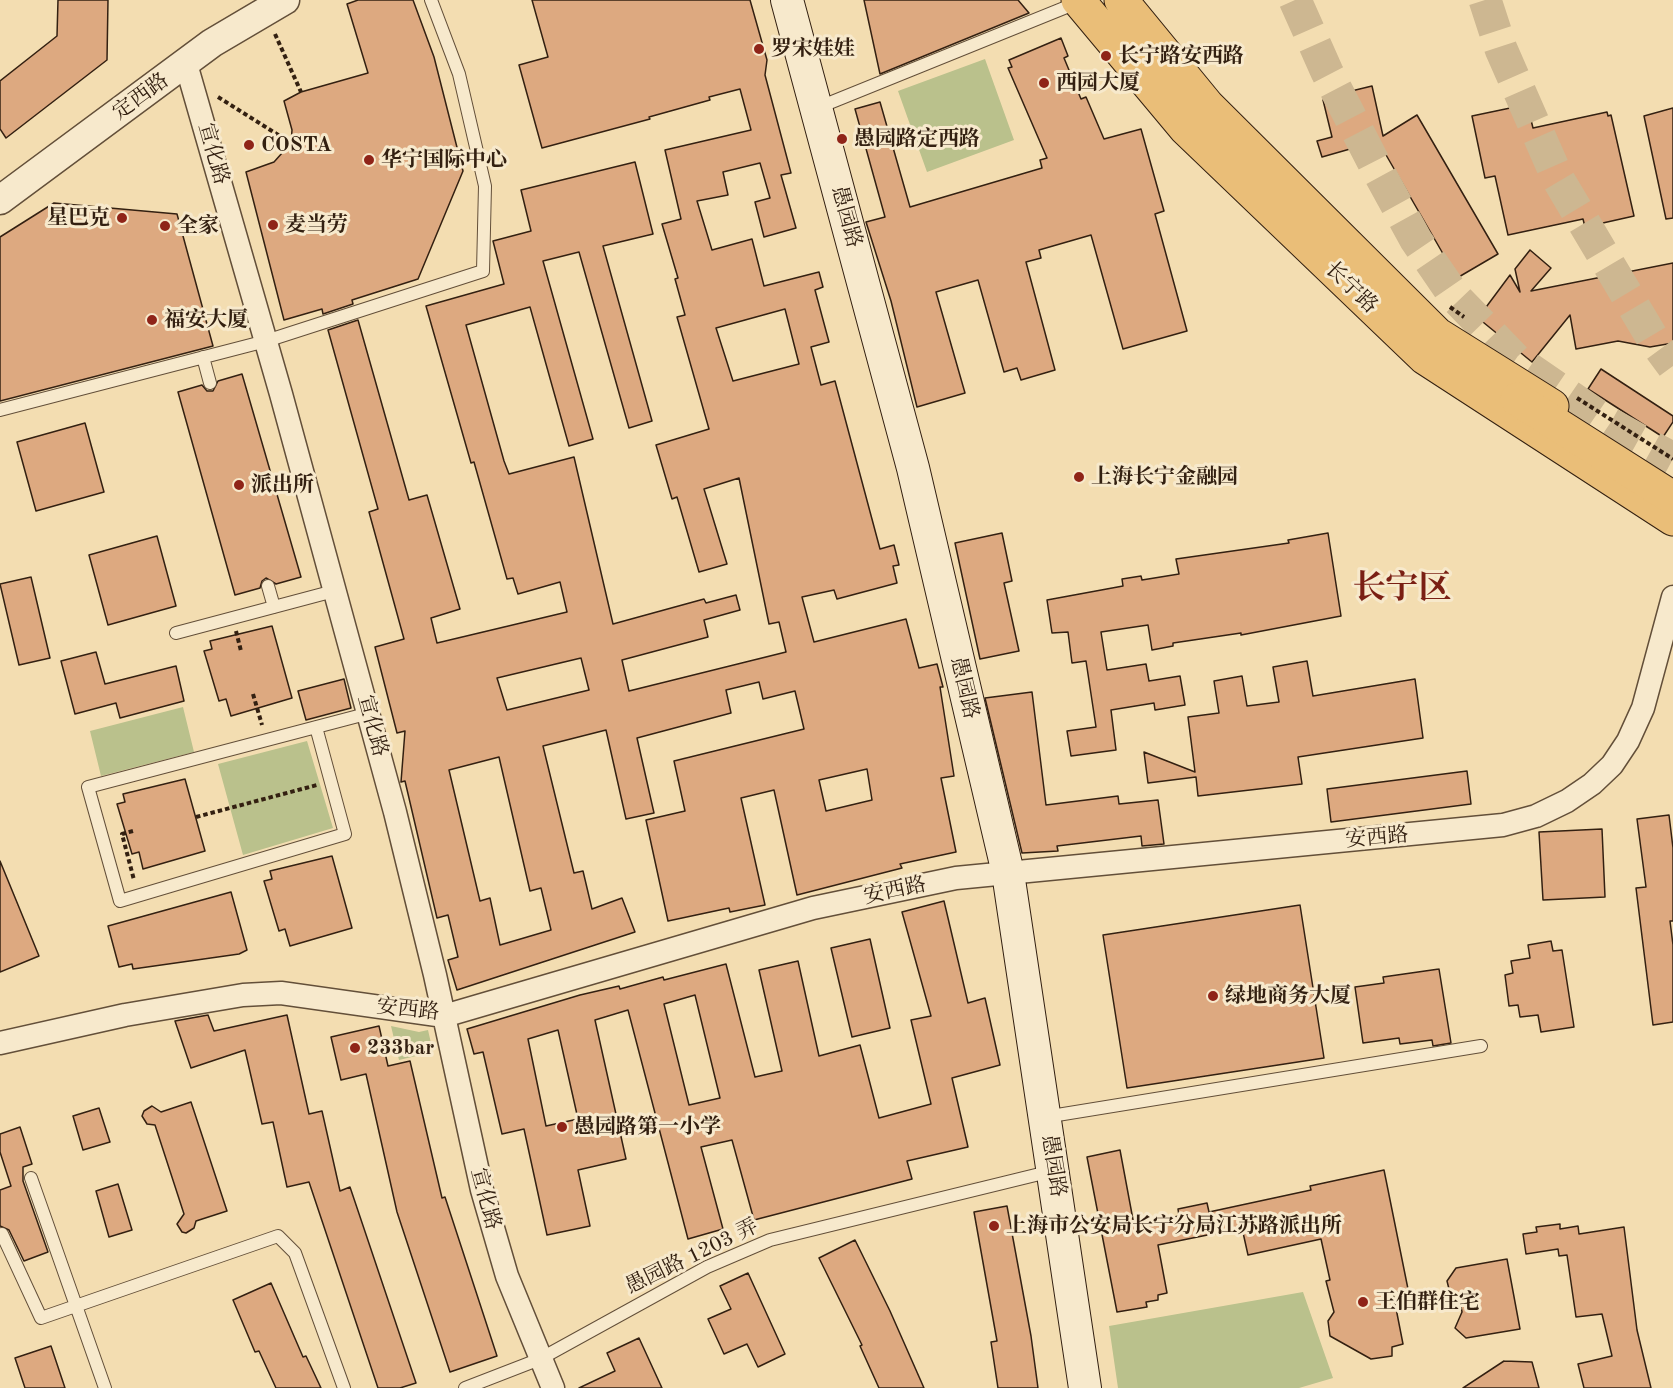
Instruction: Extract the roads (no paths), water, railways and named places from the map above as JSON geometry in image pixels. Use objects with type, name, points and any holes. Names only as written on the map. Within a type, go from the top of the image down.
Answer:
[{"type":"main road","name":"愚园路","points":[[787,0],[913,468],[1008,873],[1085,1388]]},
{"type":"main road","name":"长宁路","points":[[1120,0],[1208,106],[1437,334],[1673,482]]},
{"type":"main road","name":"长宁路","points":[[1079,1],[1185,128],[1425,358],[1673,519]]},
{"type":"main road","points":[[1517,399],[1673,498]]},
{"type":"street","name":"定西路","points":[[0,200],[235,28],[285,0]]},
{"type":"street","name":"宣化路","points":[[186,64],[266,341],[416,894],[491,1221],[507,1276],[553,1388]]},
{"type":"street","name":"安西路","points":[[0,1043],[125,1015],[243,995],[281,993],[444,1016],[813,908],[956,878],[1474,829],[1536,816],[1567,801],[1592,784],[1612,765],[1628,741],[1654,674],[1673,597]]},
{"type":"lane","points":[[0,410],[266,341],[483,271],[485,186],[459,74],[432,0]]},
{"type":"lane","points":[[816,108],[1079,1]]},
{"type":"lane","points":[[203,357],[210,383]]},
{"type":"lane","points":[[268,586],[274,607]]},
{"type":"lane","points":[[176,633],[334,591]]},
{"type":"lane","points":[[316,728],[345,834],[120,901],[88,787],[368,714]]},
{"type":"lane","points":[[1045,1117],[1481,1046]]},
{"type":"lane","name":"愚园路 1203 弄","points":[[465,1388],[540,1359],[707,1267],[770,1240],[1054,1170]]},
{"type":"lane","points":[[31,1178],[105,1388]]},
{"type":"lane","points":[[2,1234],[41,1318],[278,1236],[295,1253],[344,1388]]},
{"type":"tunnel","points":[[1295,0],[1327,72],[1377,169],[1416,240],[1455,297],[1515,359],[1610,424],[1673,459]]},
{"type":"tunnel","points":[[1485,0],[1501,49],[1558,179],[1653,339],[1673,366]]},
{"type":"place","name":"罗宋娃娃","points":[[759,49]]},
{"type":"place","name":"长宁路安西路","points":[[1106,56]]},
{"type":"place","name":"西园大厦","points":[[1044,83]]},
{"type":"place","name":"愚园路定西路","points":[[842,139]]},
{"type":"place","name":"COSTA","points":[[249,145]]},
{"type":"place","name":"华宁国际中心","points":[[369,160]]},
{"type":"place","name":"星巴克","points":[[122,218]]},
{"type":"place","name":"麦当劳","points":[[273,225]]},
{"type":"place","name":"全家","points":[[165,226]]},
{"type":"place","name":"福安大厦","points":[[152,320]]},
{"type":"place","name":"上海长宁金融园","points":[[1079,477]]},
{"type":"place","name":"派出所","points":[[239,485]]},
{"type":"place","name":"绿地商务大厦","points":[[1213,996]]},
{"type":"place","name":"233bar","points":[[355,1048]]},
{"type":"place","name":"愚园路第一小学","points":[[562,1127]]},
{"type":"place","name":"上海市公安局长宁分局江苏路派出所","points":[[994,1226]]},
{"type":"place","name":"王伯群住宅","points":[[1363,1302]]},
{"type":"district","name":"长宁区","points":[[1402,589]]}]
